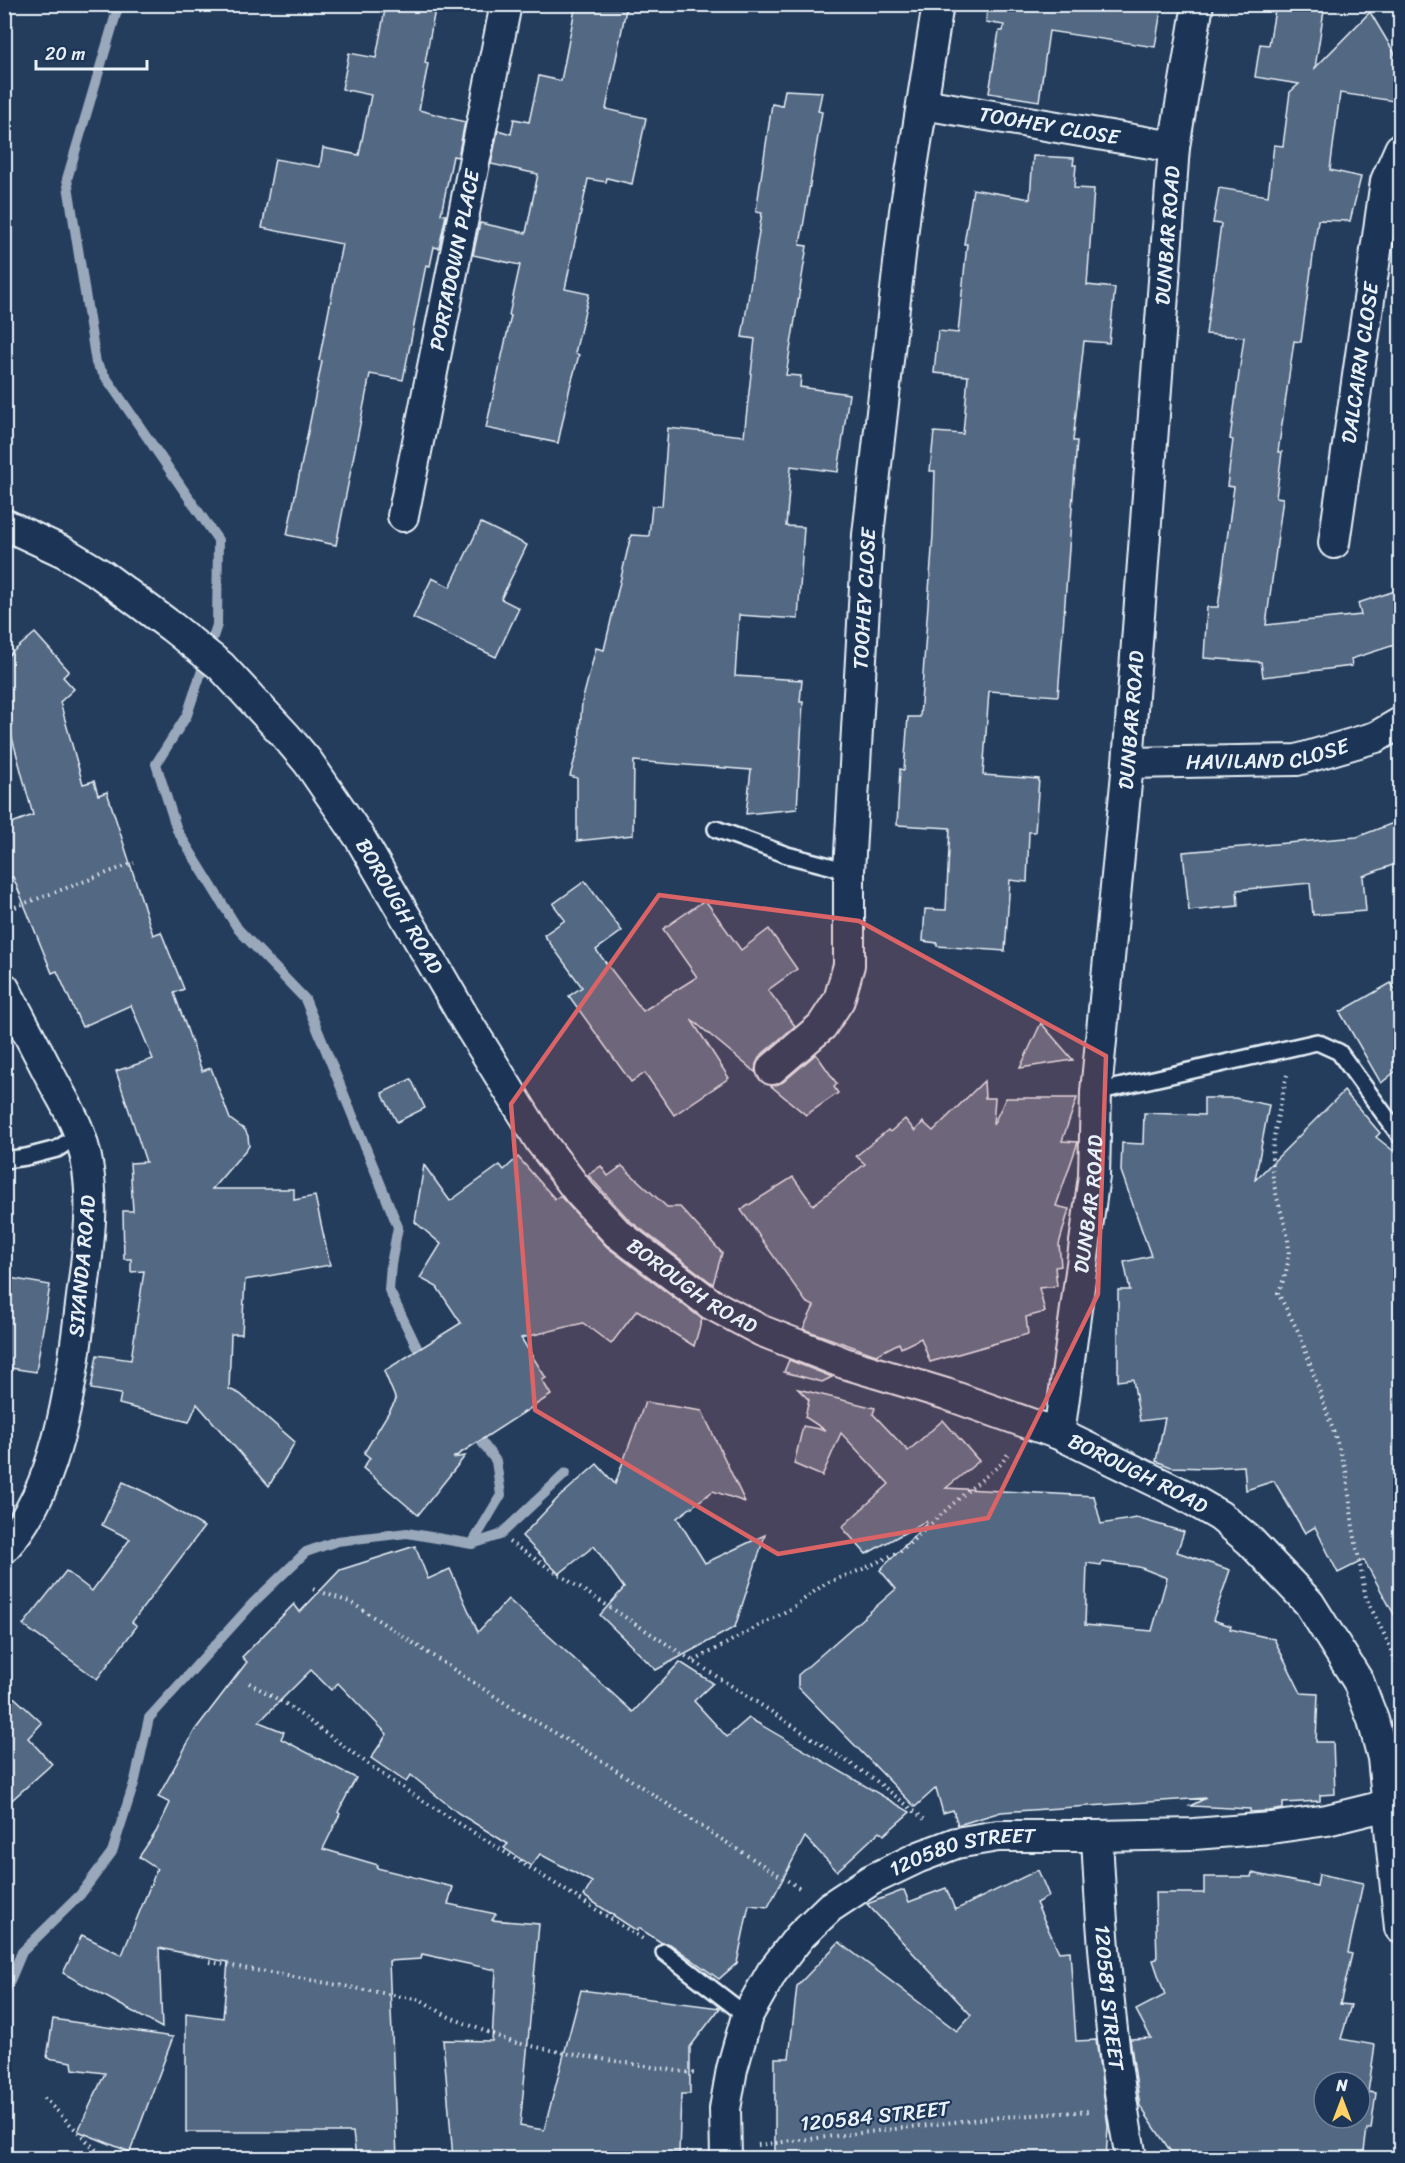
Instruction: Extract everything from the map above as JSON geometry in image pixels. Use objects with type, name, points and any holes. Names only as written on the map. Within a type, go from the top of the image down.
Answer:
[{"type":"street","name":"PORTADOWN PLACE","points":[[403,516],[506,4]]},
{"type":"street","name":"TOOHEY CLOSE","points":[[772,1069],[822,1026],[839,1000],[849,965],[849,871],[868,535],[905,211],[938,4]]},
{"type":"street","name":"DUNBAR ROAD","points":[[1059,1434],[1094,1176],[1096,1092],[1128,763],[1174,147],[1198,4]]},
{"type":"street","name":"TOOHEY CLOSE","points":[[923,104],[1174,147]]},
{"type":"street","name":"DALCAIRN CLOSE","points":[[1334,543],[1386,181],[1401,149]]},
{"type":"street","name":"BOROUGH ROAD","points":[[4,524],[63,552],[102,575],[172,627],[221,666],[308,762],[360,838],[465,1019],[541,1142],[579,1192],[618,1233],[711,1304],[762,1330],[844,1363],[946,1394],[1059,1434],[1182,1494],[1220,1516],[1250,1541],[1309,1603],[1358,1682],[1370,1712],[1394,1801],[1401,1928]]},
{"type":"street","name":"HAVILAND CLOSE","points":[[1128,763],[1297,760],[1376,737],[1401,723]]},
{"type":"street","name":"SIYANDA ROAD","points":[[4,988],[80,1134],[88,1173],[89,1220],[88,1248],[69,1398],[54,1453],[39,1491],[25,1519],[4,1548]]},
{"type":"street","name":"120580 STREET","points":[[726,2154],[725,2109],[747,2016],[772,1972],[800,1936],[830,1907],[871,1880],[919,1857],[956,1843],[998,1836],[1194,1834],[1271,1828],[1327,1820],[1394,1801]]},
{"type":"street","name":"120581 STREET","points":[[1097,1836],[1102,1935],[1116,2070],[1131,2158]]},
{"type":"lane","points":[[716,829],[787,855],[849,871]]},
{"type":"lane","points":[[1096,1092],[1317,1042],[1339,1052],[1401,1136]]},
{"type":"lane","points":[[4,1160],[57,1149],[80,1134]]},
{"type":"lane","points":[[664,1952],[747,2016]]},
{"type":"path","points":[[4,911],[134,863]]},
{"type":"path","points":[[1292,1048],[1272,1163],[1274,1187],[1290,1243],[1287,1275],[1278,1293],[1300,1335],[1346,1470],[1353,1527],[1366,1598],[1401,1673]]},
{"type":"path","points":[[693,1661],[792,1608],[826,1583],[901,1551],[956,1500],[1000,1464],[1030,1424]]},
{"type":"path","points":[[509,1542],[874,1779],[956,1843]]},
{"type":"path","points":[[313,1589],[352,1603],[514,1709],[593,1755],[830,1907]]},
{"type":"path","points":[[249,1683],[286,1704],[417,1798],[664,1952]]},
{"type":"path","points":[[210,1962],[421,2000],[447,2016],[512,2042],[730,2081]]},
{"type":"path","points":[[44,2097],[104,2158]]},
{"type":"path","name":"120584 STREET","points":[[632,2158],[726,2154],[988,2118],[1122,2109]]},
{"type":"highlighted area","points":[[659,895],[859,921],[1106,1056],[1098,1294],[988,1518],[778,1554],[535,1410],[511,1104]]},
{"type":"building","points":[[386,4],[436,4],[419,110],[465,122],[458,157],[453,156],[441,214],[446,215],[439,248],[434,247],[430,266],[426,265],[403,380],[370,374],[336,545],[287,535],[322,361],[319,360],[342,244],[262,228],[275,159],[320,167],[323,148],[359,155],[371,95],[342,89],[349,53],[376,58]]},
{"type":"building","points":[[576,4],[627,4],[606,109],[646,118],[632,184],[607,178],[606,182],[588,179],[565,289],[589,294],[575,353],[579,355],[558,443],[486,428],[520,265],[473,255],[480,223],[526,233],[538,174],[491,164],[498,130],[511,134],[514,119],[529,122],[539,76],[561,81]]},
{"type":"building","points":[[987,4],[1162,4],[1155,47],[1049,31],[1039,101],[989,93],[999,31],[1003,31],[1004,25],[986,22]]},
{"type":"building","points":[[1276,4],[1325,4],[1315,68],[1370,12],[1401,64],[1401,102],[1340,93],[1330,170],[1361,177],[1350,221],[1318,220],[1301,342],[1294,341],[1278,452],[1282,452],[1276,497],[1283,498],[1266,625],[1361,615],[1358,603],[1401,589],[1401,643],[1351,659],[1352,666],[1263,677],[1261,662],[1204,658],[1207,607],[1218,607],[1234,487],[1227,486],[1233,440],[1230,439],[1244,337],[1206,334],[1221,224],[1213,223],[1219,188],[1268,196],[1274,145],[1283,146],[1290,92],[1299,84],[1255,77],[1260,44],[1269,45]]},
{"type":"building","points":[[785,90],[822,92],[818,111],[822,112],[800,245],[807,246],[786,375],[801,376],[800,387],[849,394],[838,472],[791,466],[786,526],[804,527],[798,619],[739,615],[735,676],[802,680],[800,702],[803,702],[797,809],[746,814],[751,770],[634,761],[633,835],[577,841],[577,778],[570,776],[579,744],[582,702],[596,648],[604,650],[631,535],[649,536],[652,506],[662,506],[668,428],[744,436],[755,339],[742,337],[762,213],[756,212],[772,104],[782,106]]},
{"type":"building","points":[[1033,156],[1074,158],[1073,165],[1076,165],[1074,188],[1094,189],[1087,285],[1115,288],[1109,343],[1084,341],[1073,441],[1077,441],[1058,696],[989,691],[983,775],[1039,779],[1035,832],[1029,832],[1027,882],[1010,880],[1005,951],[937,946],[937,943],[923,941],[925,909],[946,910],[950,828],[897,825],[900,769],[904,770],[908,717],[920,717],[933,535],[935,471],[930,471],[934,432],[963,434],[968,376],[934,373],[938,331],[958,333],[967,244],[964,244],[973,189],[1030,199]]},
{"type":"building","points":[[481,523],[527,545],[501,599],[519,608],[496,657],[413,618],[432,578],[450,587]]},
{"type":"building","points":[[35,633],[69,671],[63,677],[74,689],[60,702],[83,784],[94,781],[98,795],[107,792],[153,935],[161,932],[184,989],[174,993],[202,1071],[211,1068],[230,1119],[245,1130],[248,1136],[249,1146],[212,1189],[294,1189],[294,1200],[315,1196],[330,1265],[245,1280],[242,1334],[231,1334],[229,1389],[240,1394],[295,1442],[269,1486],[197,1404],[189,1422],[119,1404],[121,1394],[91,1389],[97,1355],[131,1360],[144,1271],[131,1272],[131,1259],[124,1259],[123,1211],[133,1211],[130,1163],[146,1162],[116,1071],[153,1059],[131,1005],[82,1027],[57,971],[52,973],[13,877],[4,880],[4,826],[33,815],[4,708],[4,659]]},
{"type":"building","points":[[1401,820],[1401,862],[1363,876],[1366,911],[1313,915],[1310,883],[1237,890],[1238,906],[1189,911],[1183,852],[1357,837]]},
{"type":"building","points":[[585,881],[622,931],[596,950],[643,1011],[697,977],[663,929],[705,900],[741,950],[769,929],[797,969],[768,990],[795,1026],[760,1056],[755,1072],[691,1019],[729,1078],[674,1115],[645,1073],[631,1082],[569,996],[582,987],[544,935],[565,920],[553,904]]},
{"type":"building","points":[[1391,983],[1401,999],[1401,1067],[1381,1083],[1340,1012]]},
{"type":"building","points":[[1041,1023],[1073,1060],[1020,1068]]},
{"type":"building","points":[[816,1054],[837,1084],[834,1087],[838,1093],[806,1115],[771,1086],[783,1082]]},
{"type":"building","points":[[411,1079],[425,1108],[397,1122],[382,1093]]},
{"type":"building","points":[[984,1081],[985,1098],[995,1098],[993,1125],[1006,1098],[1077,1098],[1062,1141],[1078,1142],[1056,1206],[1069,1209],[1059,1244],[1061,1266],[1055,1267],[1057,1286],[1039,1288],[1045,1312],[1026,1317],[1028,1334],[930,1362],[921,1338],[901,1348],[899,1343],[876,1355],[803,1329],[814,1306],[806,1302],[741,1210],[793,1177],[813,1205],[865,1164],[856,1156],[888,1130],[890,1132],[905,1119],[915,1131],[923,1122],[933,1131]]},
{"type":"building","points":[[1344,1091],[1380,1133],[1376,1137],[1401,1157],[1401,1627],[1364,1560],[1338,1573],[1315,1527],[1305,1533],[1274,1481],[1246,1490],[1244,1466],[1171,1467],[1156,1461],[1165,1418],[1140,1421],[1133,1379],[1118,1381],[1118,1290],[1130,1290],[1124,1262],[1151,1256],[1121,1171],[1122,1143],[1143,1144],[1144,1113],[1204,1115],[1204,1098],[1235,1098],[1269,1105],[1255,1180]]},
{"type":"building","points":[[518,1157],[555,1199],[560,1196],[607,1247],[702,1319],[694,1346],[637,1310],[611,1344],[583,1323],[521,1338],[546,1378],[542,1380],[551,1395],[453,1458],[465,1456],[418,1515],[363,1468],[370,1458],[364,1453],[396,1400],[384,1371],[461,1323],[437,1287],[420,1278],[441,1244],[415,1222],[424,1165],[450,1201],[500,1165],[504,1170]]},
{"type":"building","points":[[601,1166],[608,1176],[622,1166],[667,1207],[680,1207],[722,1253],[713,1284],[629,1220],[588,1175]]},
{"type":"building","points":[[4,1277],[50,1285],[36,1372],[4,1367]]},
{"type":"building","points":[[789,1360],[832,1377],[822,1382],[784,1372]]},
{"type":"building","points":[[798,1389],[875,1408],[873,1414],[908,1451],[943,1420],[979,1461],[946,1488],[1094,1496],[1101,1524],[1137,1518],[1184,1532],[1177,1552],[1230,1570],[1213,1620],[1231,1626],[1230,1629],[1274,1639],[1301,1693],[1318,1694],[1316,1742],[1333,1742],[1335,1794],[1320,1795],[1320,1801],[1283,1803],[1283,1809],[1269,1811],[1250,1812],[1250,1809],[1190,1806],[1206,1798],[1001,1812],[958,1825],[953,1810],[943,1813],[936,1788],[915,1807],[798,1687],[798,1675],[896,1589],[880,1570],[927,1523],[926,1521],[866,1554],[842,1527],[889,1484],[841,1433],[822,1476],[794,1464],[803,1426],[825,1430],[805,1417],[809,1400]],"holes":[[[1102,1562],[1139,1567],[1167,1578],[1152,1631],[1085,1625],[1087,1563],[1101,1565]]]},
{"type":"building","points":[[645,1402],[702,1411],[745,1502],[713,1491],[677,1518],[705,1563],[765,1535],[735,1627],[656,1670],[600,1615],[624,1588],[594,1546],[559,1574],[522,1536],[557,1499],[597,1464],[615,1484]]},
{"type":"building","points":[[123,1482],[149,1494],[204,1527],[132,1622],[137,1626],[97,1679],[23,1625],[66,1571],[92,1591],[130,1539],[102,1525]]},
{"type":"building","points":[[415,1546],[428,1579],[450,1569],[478,1632],[508,1599],[633,1712],[680,1662],[713,1683],[694,1701],[727,1737],[749,1718],[910,1812],[884,1835],[880,1831],[837,1871],[805,1837],[768,1907],[749,1905],[737,1963],[719,1979],[670,1944],[662,1943],[639,1928],[637,1931],[584,1896],[592,1882],[540,1854],[531,1866],[504,1848],[508,1844],[458,1813],[411,1775],[406,1782],[371,1758],[387,1734],[338,1683],[331,1690],[311,1670],[259,1722],[284,1732],[281,1739],[356,1778],[338,1812],[340,1814],[323,1849],[378,1865],[377,1868],[453,1887],[448,1904],[496,1914],[492,1920],[539,1924],[520,2126],[544,2130],[581,1990],[720,2008],[690,2047],[690,2094],[681,2094],[679,2153],[622,2153],[613,2154],[612,2158],[453,2158],[443,2040],[492,2041],[496,1970],[422,1954],[421,1959],[389,1961],[397,2158],[356,2158],[353,2132],[186,2132],[186,2013],[223,2018],[228,1962],[159,1948],[162,2028],[63,1973],[82,1935],[122,1955],[157,1869],[139,1857],[156,1832],[170,1803],[158,1797],[195,1730],[247,1662],[242,1657],[294,1604],[300,1612],[340,1570]]},
{"type":"building","points":[[4,1688],[42,1723],[28,1738],[52,1764],[4,1807]]},
{"type":"building","points":[[1038,1870],[1049,1896],[1036,1903],[1059,1952],[1070,1951],[1076,2041],[1096,2040],[1108,2126],[1106,2158],[775,2158],[775,2058],[789,2058],[797,1986],[839,1942],[957,2031],[971,2015],[867,1904],[904,1890],[909,1902],[946,1888],[955,1910]]},
{"type":"building","points":[[1252,1873],[1317,1886],[1319,1874],[1363,1883],[1348,1953],[1352,1954],[1340,2004],[1351,2005],[1341,2039],[1375,2045],[1371,2070],[1312,2070],[1312,2130],[1367,2130],[1363,2158],[1309,2154],[1308,2158],[1263,2152],[1254,2158],[1175,2158],[1140,2106],[1130,2039],[1151,2038],[1136,2010],[1165,1995],[1153,1960],[1157,1959],[1155,1893],[1204,1893],[1204,1877],[1251,1877]]},
{"type":"building","points":[[53,2019],[173,2037],[130,2152],[78,2131],[105,2073],[73,2069],[72,2062],[47,2058]]},
{"type":"building","points":[[1372,2092],[1376,2093],[1372,2122]]},
{"type":"waterway","points":[[119,4],[67,179],[96,363],[218,540],[217,625],[187,715],[156,764],[177,830],[238,929],[305,999],[398,1227],[389,1290],[424,1362]]},
{"type":"waterway","points":[[4,1995],[22,1952],[80,1895],[112,1852],[135,1780],[149,1718],[253,1603],[306,1552],[337,1541],[407,1533],[472,1544],[501,1495],[496,1461],[472,1429]]},
{"type":"waterway","points":[[472,1544],[500,1535],[566,1473]]}]
